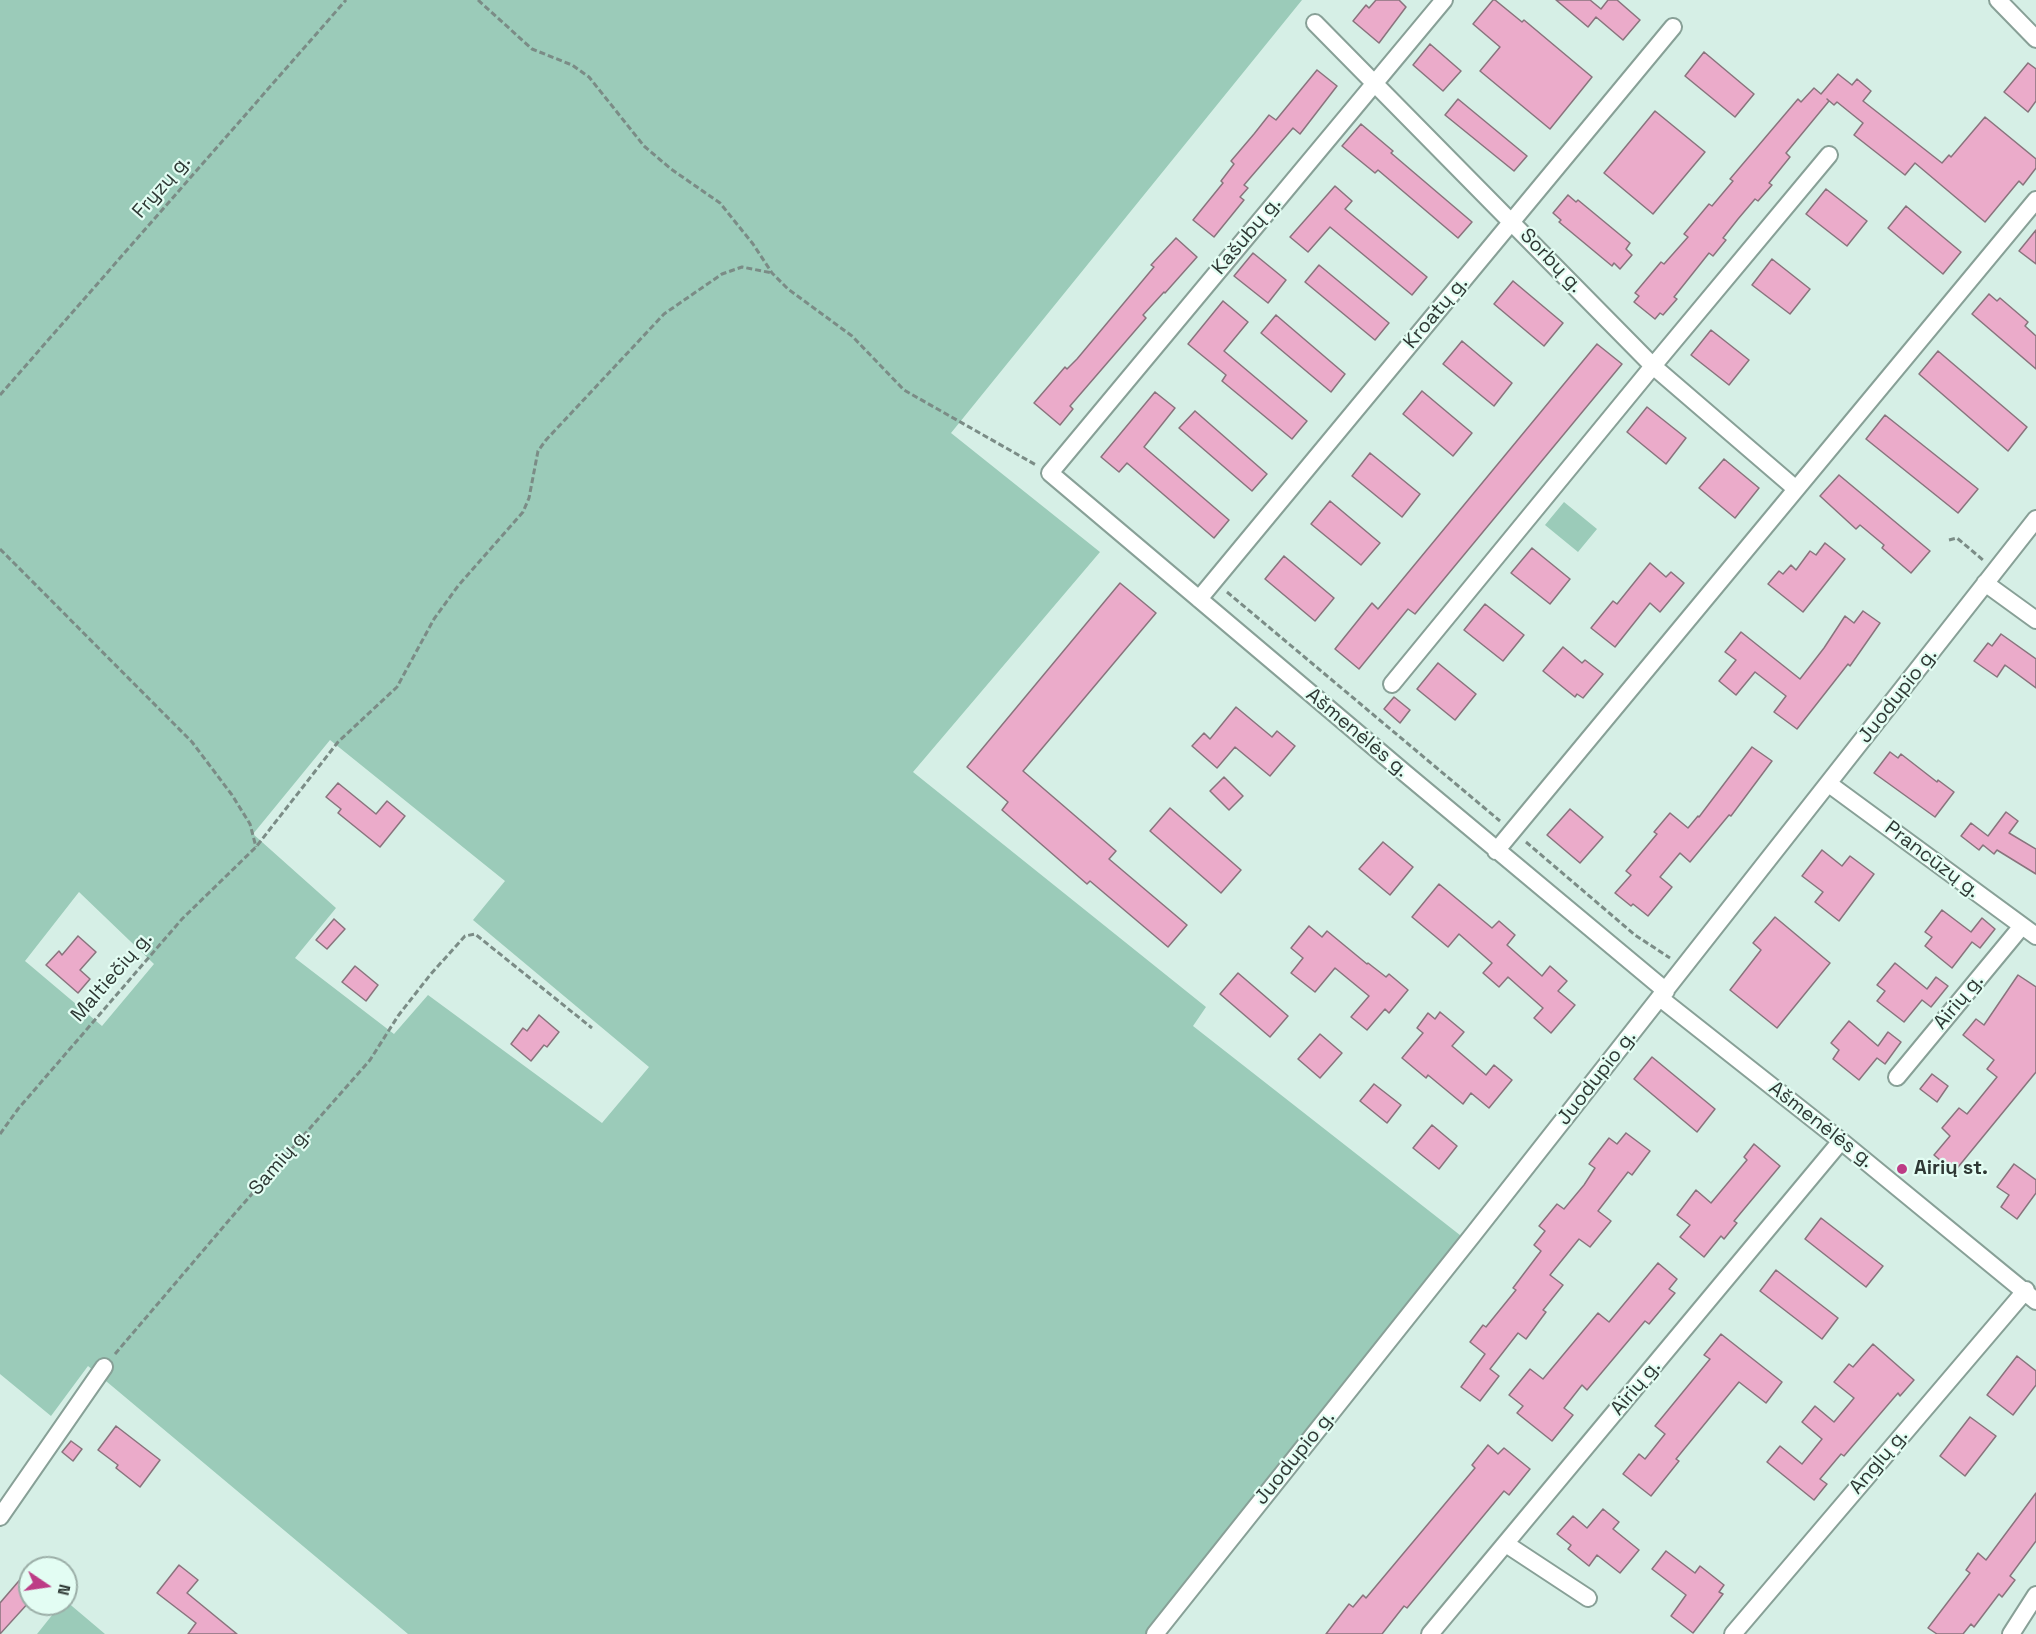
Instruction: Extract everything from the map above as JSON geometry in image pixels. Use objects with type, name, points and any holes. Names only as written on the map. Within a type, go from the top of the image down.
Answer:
[{"type":"street","name":"Kašubų g.","points":[[1050,473],[1444,0]]},
{"type":"street","points":[[1998,0],[2035,39]]},
{"type":"street","name":"Sorbų g.","points":[[1315,23],[1653,366],[1796,489]]},
{"type":"street","name":"Kroatų g.","points":[[1199,599],[1673,27]]},
{"type":"street","points":[[1392,684],[1829,155]]},
{"type":"street","points":[[1496,851],[2036,200]]},
{"type":"street","name":"Ašmenėlės g.","points":[[1050,473],[1663,994],[2031,1296]]},
{"type":"street","name":"Juodupio g.","points":[[1155,1634],[1829,784],[2036,519]]},
{"type":"street","points":[[1991,577],[2036,620]]},
{"type":"street","name":"Prancūzų g.","points":[[1829,784],[2036,936]]},
{"type":"street","name":"Airių g.","points":[[1897,1077],[2022,926]]},
{"type":"street","name":"Airių g.","points":[[1430,1634],[1842,1141]]},
{"type":"street","name":"Anglų g.","points":[[1733,1634],[2031,1296]]},
{"type":"street","points":[[0,1517],[104,1367]]},
{"type":"street","points":[[1506,1544],[1588,1598]]},
{"type":"street","points":[[2011,1634],[2036,1595]]},
{"type":"path","name":"Fryzų g.","points":[[0,394],[346,0]]},
{"type":"path","points":[[478,0],[532,49],[572,65],[589,77],[644,146],[671,169],[720,203],[753,244],[772,273],[788,289],[852,336],[904,390],[1050,473]]},
{"type":"path","name":"Maltiečių g.","points":[[0,1134],[18,1109],[182,919],[256,847],[338,742],[397,687],[434,619],[452,594],[524,512],[530,498],[538,451],[546,440],[663,314],[722,274],[742,267],[772,273]]},
{"type":"path","points":[[1949,540],[1957,538],[1991,577]]},
{"type":"path","points":[[0,549],[192,742],[232,795],[250,824],[256,847]]},
{"type":"path","points":[[1214,581],[1635,935],[1684,967]]},
{"type":"path","name":"Samių g.","points":[[104,1367],[370,1060],[398,1016],[465,936],[475,934],[592,1028]]},
{"type":"green space","points":[[0,0],[1302,0],[951,433],[1100,552],[913,772],[1206,1007],[1193,1026],[1465,1239],[1147,1634],[408,1634],[88,1366],[51,1416],[0,1374]],"holes":[[[330,740],[505,881],[473,920],[649,1067],[602,1123],[428,995],[394,1034],[295,958],[336,908],[253,834]],[[79,892],[154,964],[102,1026],[25,961]]]},
{"type":"green space","points":[[1564,502],[1597,529],[1578,552],[1545,525]]},
{"type":"green space","points":[[78,1611],[105,1634],[37,1634],[51,1616],[78,1616]]},
{"type":"building","points":[[1376,0],[1399,0],[1406,7],[1379,43],[1353,21],[1366,5],[1369,8]]},
{"type":"building","points":[[1493,0],[1522,22],[1524,20],[1592,77],[1550,129],[1480,71],[1500,47],[1473,24]]},
{"type":"building","points":[[1556,0],[1590,0],[1601,9],[1608,0],[1617,0],[1640,20],[1623,40],[1596,17],[1588,27]]},
{"type":"building","points":[[1430,44],[1461,71],[1443,91],[1413,65]]},
{"type":"building","points":[[1704,52],[1754,94],[1735,117],[1685,76]]},
{"type":"building","points":[[2028,63],[2036,69],[2036,101],[2028,112],[2004,92]]},
{"type":"building","points":[[1317,70],[1337,86],[1300,134],[1293,128],[1244,185],[1248,188],[1240,197],[1244,200],[1214,237],[1193,220],[1223,183],[1221,181],[1234,164],[1231,161],[1269,115],[1276,120]]},
{"type":"building","points":[[1838,74],[1852,85],[1857,79],[1871,91],[1863,101],[1942,163],[1949,155],[1951,157],[1985,117],[2036,159],[2036,168],[2023,185],[2019,181],[1985,222],[1915,163],[1905,175],[1854,135],[1863,123],[1837,102],[1834,105],[1827,99],[1829,101],[1786,153],[1790,157],[1769,183],[1772,185],[1758,201],[1755,199],[1738,219],[1723,238],[1726,240],[1713,256],[1709,253],[1674,297],[1677,299],[1663,315],[1660,313],[1655,319],[1634,302],[1639,296],[1635,293],[1661,262],[1664,264],[1688,237],[1684,234],[1709,204],[1712,206],[1733,181],[1730,179],[1798,99],[1801,102],[1814,88],[1821,94]]},
{"type":"building","points":[[1458,99],[1527,156],[1514,171],[1445,115]]},
{"type":"building","points":[[1655,111],[1705,152],[1653,214],[1604,173]]},
{"type":"building","points":[[1361,124],[1393,151],[1391,153],[1472,222],[1458,238],[1378,170],[1375,173],[1342,146]]},
{"type":"building","points":[[1335,186],[1352,201],[1345,209],[1427,277],[1412,295],[1330,227],[1308,252],[1290,237]]},
{"type":"building","points":[[1826,189],[1867,221],[1847,246],[1806,214]]},
{"type":"building","points":[[1568,195],[1576,202],[1578,200],[1630,243],[1626,249],[1632,255],[1620,269],[1614,263],[1612,266],[1559,222],[1561,220],[1553,213]]},
{"type":"building","points":[[1906,206],[1961,252],[1943,274],[1888,228]]},
{"type":"building","points":[[2036,230],[2036,264],[2019,251]]},
{"type":"building","points":[[1176,238],[1197,257],[1143,315],[1146,318],[1070,406],[1073,409],[1060,425],[1034,403],[1065,367],[1067,369],[1077,359],[1154,267],[1151,265]]},
{"type":"building","points":[[1253,253],[1286,280],[1268,303],[1234,276]]},
{"type":"building","points":[[1772,259],[1810,289],[1790,314],[1752,285]]},
{"type":"building","points":[[1319,265],[1389,323],[1375,340],[1305,282]]},
{"type":"building","points":[[1513,281],[1563,323],[1544,346],[1494,304]]},
{"type":"building","points":[[1989,294],[1997,301],[2000,298],[2028,322],[2025,326],[2036,336],[2036,369],[1972,314]]},
{"type":"building","points":[[1223,301],[1248,322],[1224,351],[1307,421],[1292,439],[1222,381],[1226,375],[1188,344]]},
{"type":"building","points":[[1276,315],[1345,374],[1331,392],[1261,333]]},
{"type":"building","points":[[1711,330],[1749,360],[1729,385],[1691,355]]},
{"type":"building","points":[[1462,341],[1512,383],[1494,406],[1443,364]]},
{"type":"building","points":[[1597,344],[1622,364],[1415,614],[1408,609],[1359,669],[1335,649],[1372,603],[1378,609]]},
{"type":"building","points":[[1938,351],[2027,427],[2008,451],[1919,374]]},
{"type":"building","points":[[1422,391],[1472,433],[1453,456],[1403,414]]},
{"type":"building","points":[[1155,392],[1175,408],[1144,447],[1229,520],[1214,538],[1127,463],[1119,472],[1101,457]]},
{"type":"building","points":[[1647,407],[1686,438],[1666,464],[1627,432]]},
{"type":"building","points":[[1195,411],[1267,474],[1252,491],[1179,428]]},
{"type":"building","points":[[1885,415],[1978,489],[1958,513],[1866,439]]},
{"type":"building","points":[[1370,453],[1420,494],[1402,517],[1352,476]]},
{"type":"building","points":[[1724,459],[1759,488],[1735,518],[1699,488]]},
{"type":"building","points":[[1839,475],[1930,551],[1911,573],[1882,548],[1884,545],[1860,525],[1856,529],[1820,496]]},
{"type":"building","points":[[1330,501],[1380,543],[1361,565],[1311,524]]},
{"type":"building","points":[[1825,543],[1845,559],[1803,612],[1768,584],[1779,571],[1783,574],[1791,565],[1796,570],[1810,551],[1816,555]]},
{"type":"building","points":[[1532,548],[1570,579],[1550,604],[1511,573]]},
{"type":"building","points":[[1284,556],[1334,598],[1315,621],[1265,579]]},
{"type":"building","points":[[1650,563],[1666,577],[1671,572],[1684,583],[1660,612],[1650,603],[1615,647],[1591,628],[1613,601],[1617,604]]},
{"type":"building","points":[[1120,583],[1156,613],[1023,771],[1116,851],[1109,859],[1187,925],[1168,947],[1090,881],[1087,884],[1002,810],[1008,802],[967,767]]},
{"type":"building","points":[[1485,604],[1524,635],[1503,661],[1464,630]]},
{"type":"building","points":[[1863,611],[1880,623],[1850,666],[1848,664],[1797,729],[1774,712],[1786,696],[1755,672],[1736,695],[1719,681],[1736,660],[1725,652],[1741,632],[1800,679],[1845,616],[1854,623]]},
{"type":"building","points":[[2001,634],[2036,659],[2036,688],[2005,665],[1997,677],[1974,661],[1988,643],[1992,646]]},
{"type":"building","points":[[1563,647],[1582,663],[1585,660],[1603,674],[1583,698],[1577,694],[1575,697],[1543,671]]},
{"type":"building","points":[[1438,663],[1476,694],[1455,720],[1417,689]]},
{"type":"building","points":[[1394,697],[1410,710],[1400,723],[1384,709]]},
{"type":"building","points":[[1236,707],[1272,737],[1277,731],[1295,746],[1270,776],[1235,747],[1217,768],[1192,746],[1204,733],[1210,739]]},
{"type":"building","points":[[1752,747],[1772,761],[1731,816],[1729,815],[1690,862],[1680,853],[1660,877],[1672,887],[1648,916],[1615,893],[1631,875],[1626,871],[1657,834],[1654,832],[1670,813],[1688,828],[1699,817]]},
{"type":"building","points":[[1890,752],[1898,758],[1901,754],[1954,792],[1935,817],[1874,773]]},
{"type":"building","points":[[1224,777],[1243,796],[1229,810],[1210,791]]},
{"type":"building","points":[[338,783],[376,814],[387,801],[405,816],[380,847],[338,813],[341,809],[326,797]]},
{"type":"building","points":[[1170,808],[1241,870],[1221,893],[1150,831]]},
{"type":"building","points":[[1570,809],[1603,837],[1580,863],[1547,835]]},
{"type":"building","points":[[2006,812],[2018,821],[2009,833],[2036,849],[2036,874],[1997,850],[1994,854],[1983,845],[1979,850],[1961,836],[1971,823],[1988,836]]},
{"type":"building","points":[[1383,842],[1413,867],[1390,895],[1359,869]]},
{"type":"building","points":[[1822,850],[1842,866],[1850,856],[1874,874],[1839,921],[1815,902],[1823,892],[1802,876]]},
{"type":"building","points":[[1439,884],[1492,928],[1499,921],[1515,935],[1507,945],[1542,976],[1550,966],[1567,981],[1558,991],[1575,1005],[1551,1033],[1534,1018],[1543,1008],[1508,977],[1499,987],[1483,973],[1492,963],[1459,934],[1448,947],[1412,917]]},
{"type":"building","points":[[1942,910],[1971,932],[1982,918],[1995,929],[1980,948],[1972,942],[1952,968],[1925,946],[1932,937],[1925,932]]},
{"type":"building","points":[[1775,917],[1830,963],[1777,1028],[1730,990],[1761,950],[1753,943]]},
{"type":"building","points":[[334,919],[345,929],[327,949],[316,940]]},
{"type":"building","points":[[1309,926],[1322,937],[1327,931],[1367,964],[1386,977],[1389,974],[1408,990],[1389,1013],[1385,1009],[1367,1030],[1351,1017],[1369,996],[1335,968],[1315,992],[1291,973],[1303,958],[1291,948]]},
{"type":"building","points":[[78,936],[96,952],[80,970],[90,979],[78,993],[46,965],[59,951],[62,955]]},
{"type":"building","points":[[1895,963],[1927,989],[1936,977],[1948,986],[1931,1007],[1922,1000],[1904,1022],[1877,1001],[1885,991],[1877,985]]},
{"type":"building","points":[[355,966],[378,985],[366,1001],[342,982]]},
{"type":"building","points":[[1238,973],[1288,1016],[1270,1037],[1220,994]]},
{"type":"building","points":[[2018,975],[2036,987],[2036,1072],[1954,1172],[1934,1155],[1950,1136],[1942,1128],[1959,1108],[1967,1114],[1997,1077],[1987,1069],[1994,1060],[1963,1035],[1976,1019],[1984,1025]]},
{"type":"building","points":[[1440,1012],[1464,1032],[1452,1046],[1486,1075],[1494,1065],[1512,1080],[1489,1108],[1471,1093],[1463,1104],[1428,1075],[1426,1078],[1402,1058],[1423,1033],[1417,1028],[1428,1013],[1435,1019]]},
{"type":"building","points":[[539,1015],[559,1032],[531,1061],[511,1044],[523,1028],[527,1031]]},
{"type":"building","points":[[1849,1021],[1878,1046],[1888,1032],[1901,1042],[1885,1064],[1877,1058],[1859,1080],[1833,1059],[1839,1050],[1831,1043]]},
{"type":"building","points":[[1320,1034],[1342,1053],[1320,1078],[1298,1059]]},
{"type":"building","points":[[1652,1057],[1715,1109],[1697,1132],[1634,1079]]},
{"type":"building","points":[[1932,1074],[1948,1086],[1937,1102],[1920,1089]]},
{"type":"building","points":[[1374,1084],[1401,1105],[1387,1123],[1360,1101]]},
{"type":"building","points":[[1432,1125],[1457,1146],[1439,1169],[1413,1148]]},
{"type":"building","points":[[1626,1133],[1650,1151],[1632,1175],[1628,1172],[1598,1211],[1611,1221],[1590,1247],[1579,1239],[1550,1275],[1563,1285],[1543,1310],[1546,1312],[1526,1339],[1518,1333],[1490,1369],[1499,1376],[1480,1401],[1461,1387],[1485,1354],[1470,1342],[1483,1325],[1486,1327],[1516,1290],[1513,1288],[1541,1251],[1534,1245],[1545,1231],[1539,1226],[1557,1204],[1564,1209],[1584,1185],[1595,1168],[1589,1164],[1609,1138],[1617,1144]]},
{"type":"building","points":[[1754,1144],[1780,1166],[1734,1221],[1737,1223],[1724,1239],[1721,1236],[1704,1257],[1680,1237],[1690,1225],[1677,1215],[1696,1190],[1711,1203],[1747,1160],[1744,1157]]},
{"type":"building","points":[[2014,1164],[2036,1180],[2036,1193],[2017,1219],[2001,1207],[2009,1195],[1997,1187]]},
{"type":"building","points":[[1821,1218],[1883,1266],[1866,1287],[1805,1239]]},
{"type":"building","points":[[1658,1263],[1677,1279],[1669,1289],[1675,1293],[1649,1324],[1645,1321],[1587,1390],[1582,1385],[1564,1408],[1573,1415],[1552,1441],[1517,1413],[1523,1406],[1509,1395],[1530,1369],[1543,1379],[1598,1313],[1609,1322]]},
{"type":"building","points":[[1776,1270],[1838,1318],[1822,1339],[1760,1291]]},
{"type":"building","points":[[1721,1334],[1782,1382],[1766,1403],[1739,1382],[1676,1459],[1679,1461],[1651,1496],[1623,1474],[1639,1454],[1645,1459],[1665,1434],[1655,1426],[1710,1359],[1704,1355]]},
{"type":"building","points":[[1873,1344],[1914,1380],[1900,1396],[1898,1393],[1844,1456],[1841,1454],[1820,1479],[1827,1484],[1814,1500],[1767,1462],[1780,1446],[1802,1464],[1822,1439],[1802,1422],[1815,1406],[1834,1422],[1854,1398],[1834,1382],[1849,1364],[1853,1367]]},
{"type":"building","points":[[2017,1356],[2036,1371],[2036,1385],[2013,1415],[1987,1395]]},
{"type":"building","points":[[1970,1417],[1996,1436],[1965,1476],[1940,1456]]},
{"type":"building","points":[[116,1426],[160,1460],[140,1487],[116,1468],[118,1465],[98,1450]]},
{"type":"building","points":[[71,1441],[82,1449],[73,1461],[62,1452]]},
{"type":"building","points":[[1488,1445],[1498,1454],[1504,1448],[1530,1469],[1509,1495],[1504,1491],[1407,1608],[1404,1606],[1382,1634],[1326,1634],[1349,1604],[1353,1607],[1363,1595],[1366,1598],[1475,1468],[1472,1465]]},
{"type":"building","points":[[2036,1493],[2036,1541],[2010,1576],[2015,1580],[2002,1597],[1999,1594],[1974,1627],[1971,1624],[1963,1634],[1937,1634],[1928,1628],[1970,1573],[1966,1570],[1978,1553],[1986,1560]]},
{"type":"building","points":[[1603,1509],[1619,1522],[1613,1529],[1639,1550],[1620,1573],[1597,1555],[1589,1566],[1568,1549],[1571,1545],[1557,1534],[1573,1516],[1587,1528]]},
{"type":"building","points":[[1666,1551],[1695,1573],[1700,1566],[1724,1585],[1719,1592],[1723,1594],[1693,1633],[1671,1616],[1686,1595],[1652,1569]]},
{"type":"building","points":[[179,1565],[198,1580],[187,1593],[237,1634],[188,1634],[196,1623],[157,1593]]},
{"type":"building","points":[[18,1582],[18,1614],[0,1634],[0,1603]]},
{"type":"place","name":"Airių st.","points":[[1902,1169]]}]
